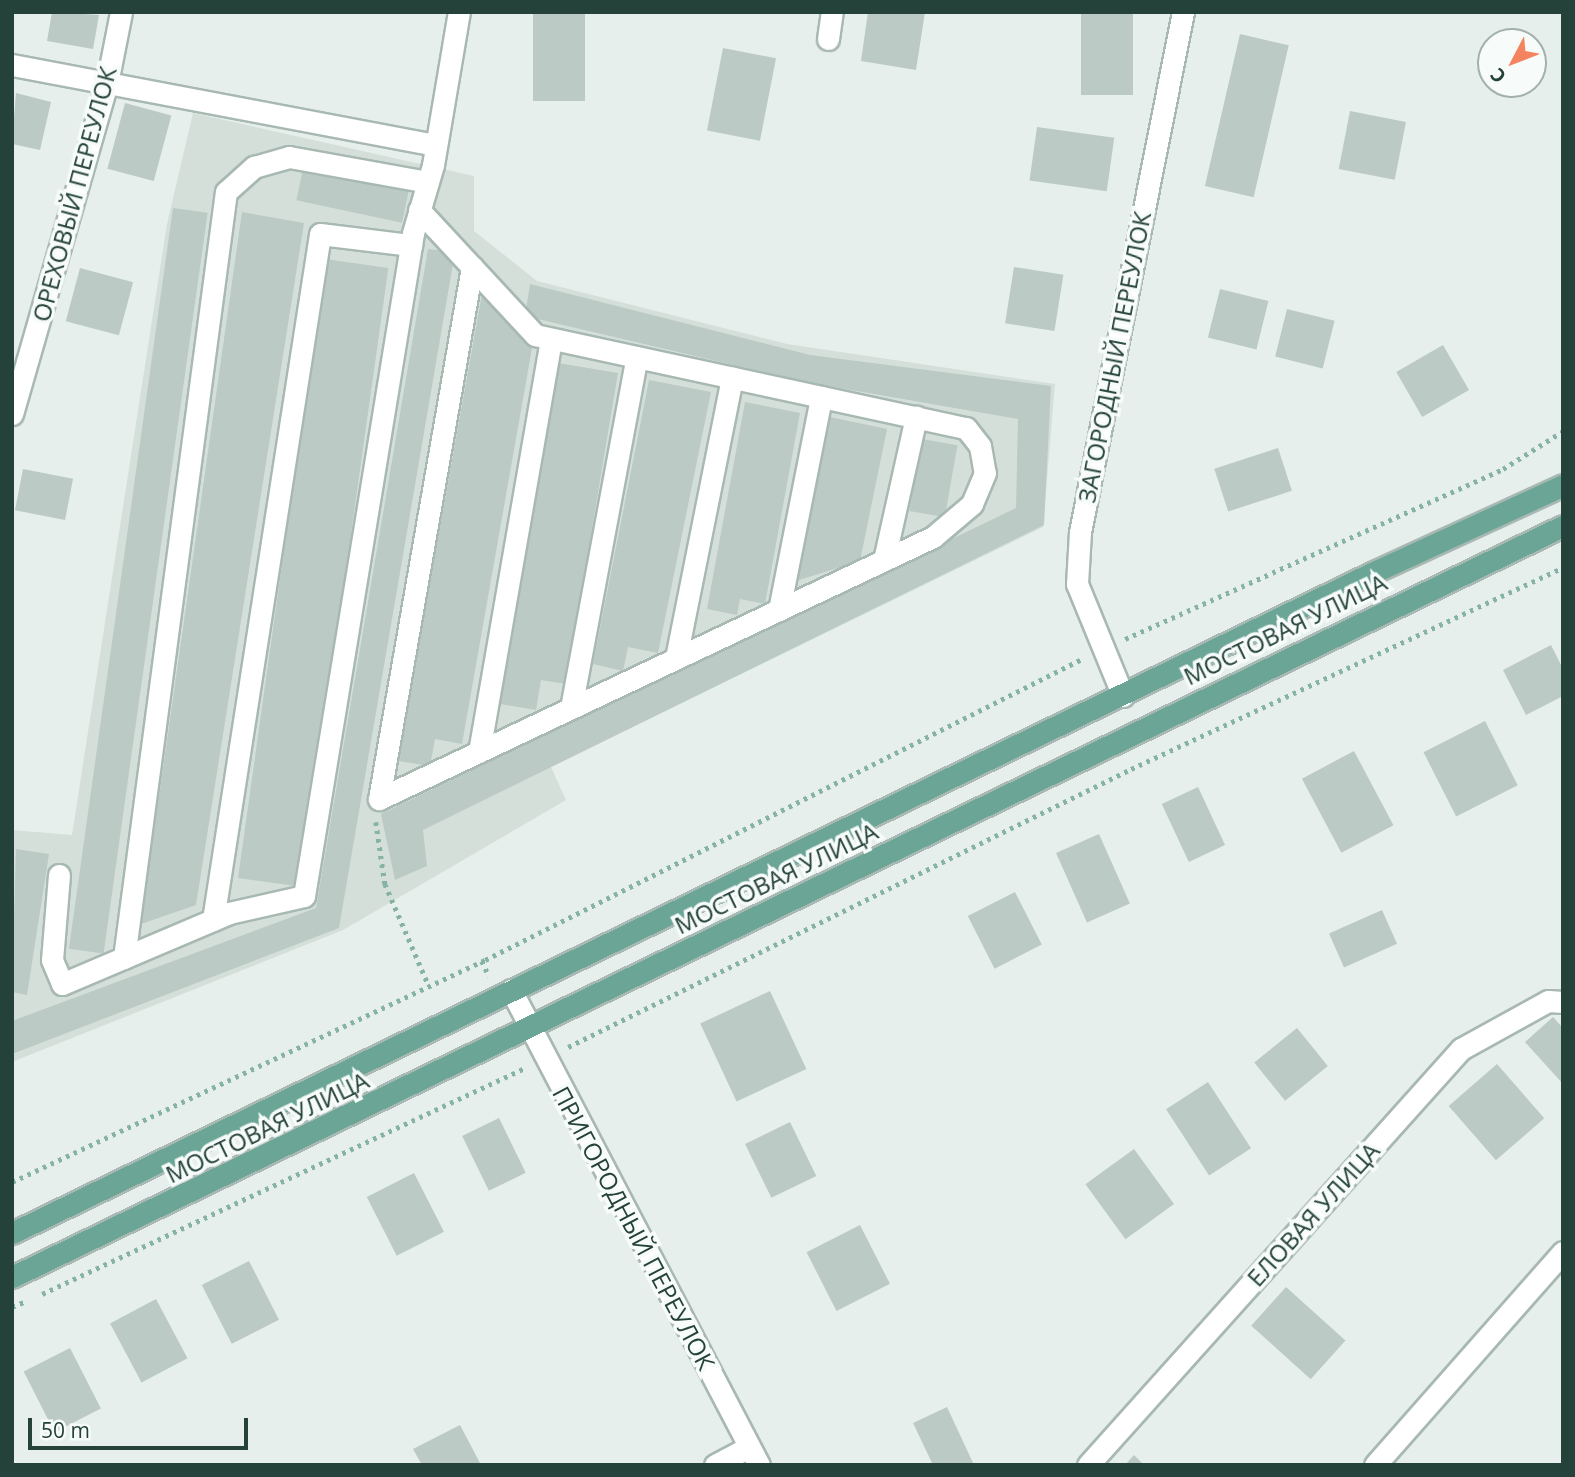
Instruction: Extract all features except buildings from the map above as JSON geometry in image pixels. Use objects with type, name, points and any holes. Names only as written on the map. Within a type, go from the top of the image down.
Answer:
[{"type":"main road","name":"МОСТОВАЯ УЛИЦА","points":[[12,1233],[1563,485]]},
{"type":"main road","name":"МОСТОВАЯ УЛИЦА","points":[[12,1277],[1563,526]]},
{"type":"street","name":"ОРЕХОВЫЙ ПЕРЕУЛОК","points":[[12,414],[107,83],[121,12]]},
{"type":"street","points":[[60,875],[52,960],[62,984],[213,920],[304,896],[411,244],[436,145],[459,12]]},
{"type":"street","points":[[828,39],[832,12]]},
{"type":"street","name":"ЗАГОРОДНЫЙ ПЕРЕУЛОК","points":[[1123,696],[1101,650],[1077,584],[1080,532],[1183,12]]},
{"type":"street","points":[[12,65],[436,145]]},
{"type":"street","points":[[124,958],[226,192],[254,167],[289,157],[428,182]]},
{"type":"street","points":[[379,799],[933,537],[972,504],[985,473],[981,446],[966,428],[535,335],[419,210]]},
{"type":"street","points":[[213,920],[320,234],[411,244]]},
{"type":"street","points":[[379,799],[472,267]]},
{"type":"street","points":[[479,752],[551,339]]},
{"type":"street","points":[[571,708],[638,357]]},
{"type":"street","points":[[676,658],[733,378]]},
{"type":"street","points":[[779,610],[821,397]]},
{"type":"street","points":[[884,560],[916,417]]},
{"type":"street","name":"ПРИГОРОДНЫЙ ПЕРЕУЛОК","points":[[512,990],[545,1059],[754,1456]]},
{"type":"street","name":"ЕЛОВАЯ УЛИЦА","points":[[1088,1465],[1461,1049],[1548,1001],[1563,1002]]},
{"type":"street","points":[[1375,1465],[1563,1252]]},
{"type":"street","points":[[715,1465],[754,1456]]},
{"type":"path","points":[[12,1182],[429,986],[1101,650],[1503,470],[1563,431]]},
{"type":"path","points":[[12,1307],[545,1059],[1131,769],[1563,569]]},
{"type":"path","points":[[379,799],[375,828],[385,884],[429,986]]},
{"type":"shaded area","points":[[193,113],[474,176],[474,231],[537,281],[787,344],[1055,384],[1043,527],[551,767],[566,800],[343,930],[12,1062],[12,830],[72,835],[167,224]]}]
